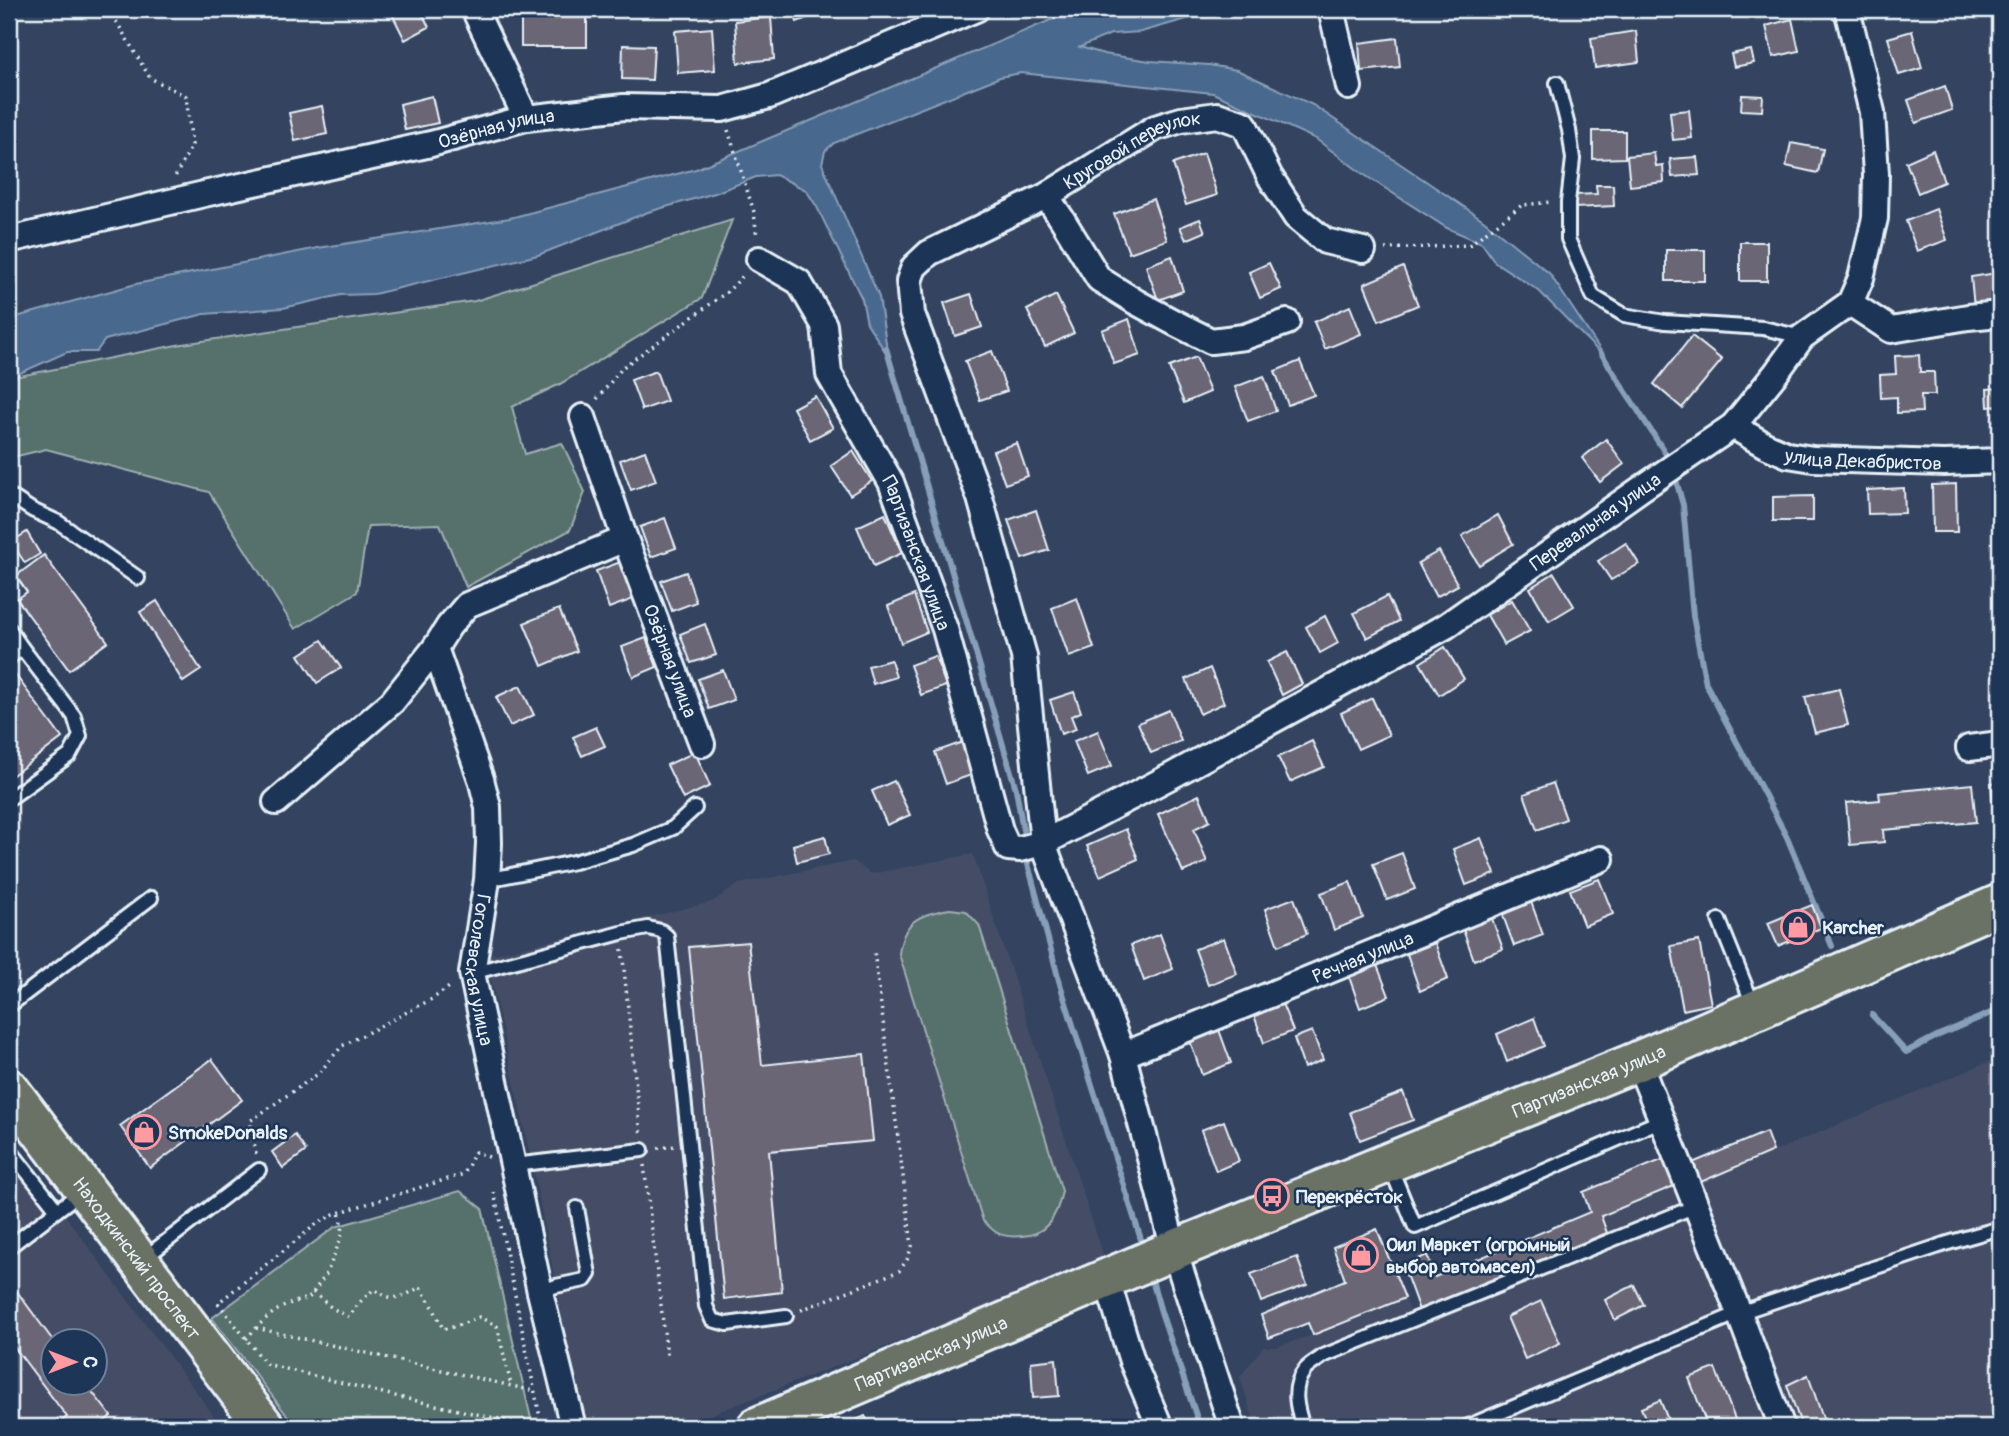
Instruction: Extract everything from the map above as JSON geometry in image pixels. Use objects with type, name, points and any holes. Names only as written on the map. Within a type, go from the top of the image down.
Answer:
[{"type":"main road","name":"Партизанская улица","points":[[779,1424],[1168,1253],[1638,1061],[2000,904]]},
{"type":"main road","name":"Находкинский проспект","points":[[9,1089],[70,1200],[139,1263],[265,1427]]},
{"type":"street","points":[[474,9],[526,118]]},
{"type":"street","name":"Озёрная улица","points":[[9,240],[431,144],[526,118],[624,107],[722,109],[769,96],[976,9]]},
{"type":"street","points":[[1331,9],[1349,87]]},
{"type":"street","points":[[1847,9],[1872,112],[1876,174],[1875,218],[1861,278],[1850,303],[1891,330],[2000,314]]},
{"type":"street","name":"Круговой переулок","points":[[1043,842],[1024,656],[980,498],[912,314],[909,281],[914,267],[929,253],[1046,196],[1155,128],[1181,120],[1217,115],[1244,124],[1270,177],[1296,216],[1325,241],[1363,250]]},
{"type":"street","points":[[1046,196],[1099,279],[1175,323],[1210,341],[1244,337],[1287,322]]},
{"type":"street","name":"Партизанская улица","points":[[759,259],[799,282],[824,325],[829,374],[891,482],[945,629],[1000,830],[1008,848],[1020,849],[1043,842]]},
{"type":"street","name":"Перевальная улица","points":[[1043,842],[1173,775],[1446,626],[1733,426],[1802,337],[1850,303]]},
{"type":"street","name":"Озёрная улица","points":[[583,418],[702,744]]},
{"type":"street","name":"улица Декабристов","points":[[1733,426],[1788,456],[1944,463],[2000,461]]},
{"type":"street","points":[[276,802],[392,702],[467,605],[625,539]]},
{"type":"street","name":"Гоголевская улица","points":[[435,648],[486,797],[489,842],[487,880],[472,973],[540,1292],[573,1427]]},
{"type":"street","points":[[1969,748],[2000,744]]},
{"type":"street","points":[[1043,842],[1123,1055],[1168,1253],[1232,1427]]},
{"type":"street","name":"Речная улица","points":[[1123,1055],[1601,859]]},
{"type":"street","points":[[1638,1061],[1782,1427]]},
{"type":"street","points":[[1113,1277],[1132,1362],[1160,1427]]},
{"type":"lane","points":[[1557,83],[1573,159],[1568,202],[1568,239],[1593,296],[1624,315],[1665,322],[1763,328],[1802,337]]},
{"type":"lane","points":[[9,495],[58,522],[138,578]]},
{"type":"lane","points":[[9,629],[74,716],[79,736],[70,755],[9,799]]},
{"type":"lane","points":[[9,658],[22,648]]},
{"type":"lane","points":[[487,880],[575,862],[633,845],[673,828],[695,808]]},
{"type":"lane","points":[[9,1006],[151,898]]},
{"type":"lane","points":[[1719,920],[1755,1010]]},
{"type":"lane","points":[[472,973],[621,933],[648,928],[661,931],[667,936],[706,1306],[712,1320],[727,1324],[786,1316]]},
{"type":"lane","points":[[1389,1163],[1415,1227],[1662,1121]]},
{"type":"lane","points":[[9,1149],[70,1200],[9,1247]]},
{"type":"lane","points":[[514,1165],[642,1150]]},
{"type":"lane","points":[[139,1263],[259,1170]]},
{"type":"lane","points":[[1304,1427],[1297,1408],[1296,1387],[1305,1370],[1323,1356],[1696,1206]]},
{"type":"lane","points":[[540,1292],[585,1280],[589,1274],[577,1209]]},
{"type":"lane","points":[[1466,1427],[1739,1313],[2000,1228]]},
{"type":"path","points":[[109,9],[150,78],[186,96],[192,145],[162,204]]},
{"type":"path","points":[[583,418],[623,367],[727,292],[759,259],[754,212],[732,144]]},
{"type":"path","points":[[1363,250],[1469,245],[1522,205],[1568,202]]},
{"type":"path","points":[[786,1316],[899,1271],[912,1246],[874,951]]},
{"type":"path","points":[[259,1170],[250,1121],[318,1074],[342,1046],[432,999],[472,973]]},
{"type":"path","points":[[642,1150],[689,1145]]},
{"type":"path","points":[[475,1152],[464,1174],[339,1212],[318,1223],[218,1303],[266,1364],[536,1427]]},
{"type":"path","points":[[486,1156],[489,1169]]},
{"type":"path","points":[[492,1182],[542,1427]]},
{"type":"path","points":[[246,1339],[263,1320],[288,1303],[309,1298],[327,1273],[343,1233],[339,1212]]},
{"type":"path","points":[[313,1292],[332,1308],[349,1317],[374,1289],[386,1298],[394,1298],[402,1297],[420,1287],[443,1329],[480,1317],[497,1326],[510,1385]]},
{"type":"path","points":[[256,1328],[534,1391]]},
{"type":"shaded area","points":[[1077,9],[1222,9],[1141,32],[1111,34],[1080,47],[1104,54],[1150,61],[1237,70],[1313,105],[1482,219],[1549,273],[1607,360],[1539,291],[1495,262],[1482,243],[1447,228],[1363,174],[1316,139],[1213,93],[1021,73],[1000,77],[834,143],[825,151],[822,164],[879,297],[888,356],[867,323],[862,299],[817,207],[806,190],[776,175],[756,177],[715,193],[648,212],[538,255],[374,294],[341,295],[283,308],[204,314],[105,340],[96,352],[67,352],[9,378],[9,319],[136,284],[318,248],[510,218],[696,169]]},
{"type":"shaded area","points":[[973,854],[1105,1261],[679,1427],[584,1427],[532,1163],[486,956],[712,902],[739,884],[854,861],[871,874]]},
{"type":"shaded area","points":[[2000,1057],[2000,1427],[1256,1427],[1240,1377],[1263,1347],[1277,1347],[1313,1335],[1405,1298],[1411,1314],[1607,1232],[1601,1216],[1691,1180],[1694,1185]]},
{"type":"shaded area","points":[[9,1140],[222,1427],[9,1427]]},
{"type":"green space","points":[[732,220],[702,298],[560,384],[512,407],[525,454],[562,443],[585,492],[570,530],[466,587],[440,524],[368,526],[357,592],[295,629],[209,492],[46,449],[9,458],[9,378],[182,344],[475,301]]},
{"type":"green space","points":[[950,909],[966,911],[979,925],[1062,1191],[1058,1207],[1050,1221],[1039,1232],[1031,1235],[1002,1235],[983,1221],[899,954],[904,934],[914,921]]},
{"type":"green space","points":[[460,1191],[482,1208],[533,1427],[296,1427],[212,1318],[335,1227]]},
{"type":"building","points":[[401,9],[420,9],[429,27],[405,40],[392,14]]},
{"type":"building","points":[[521,9],[587,9],[587,47],[521,47]]},
{"type":"building","points":[[792,9],[827,9],[827,10],[797,22]]},
{"type":"building","points":[[771,17],[774,59],[738,63],[735,21]]},
{"type":"building","points":[[1792,19],[1799,51],[1773,57],[1766,26]]},
{"type":"building","points":[[712,28],[715,70],[678,73],[675,31]]},
{"type":"building","points":[[1636,31],[1639,62],[1595,68],[1591,38]]},
{"type":"building","points":[[1912,31],[1922,68],[1899,75],[1888,38]]},
{"type":"building","points":[[1397,38],[1400,67],[1361,71],[1359,43]]},
{"type":"building","points":[[623,45],[654,46],[652,80],[622,79]]},
{"type":"building","points":[[1751,50],[1754,63],[1734,67],[1731,54]]},
{"type":"building","points":[[1945,86],[1952,110],[1916,123],[1908,100]]},
{"type":"building","points":[[1742,95],[1763,96],[1762,111],[1741,110]]},
{"type":"building","points":[[432,96],[438,123],[405,130],[400,104]]},
{"type":"building","points":[[322,106],[327,134],[295,141],[289,113]]},
{"type":"building","points":[[1689,110],[1692,138],[1673,140],[1670,112]]},
{"type":"building","points":[[1593,131],[1625,131],[1625,158],[1593,159]]},
{"type":"building","points":[[1791,143],[1823,149],[1818,173],[1786,166]]},
{"type":"building","points":[[1933,150],[1944,182],[1918,193],[1906,162]]},
{"type":"building","points":[[1204,153],[1217,195],[1186,205],[1173,164]]},
{"type":"building","points":[[1654,153],[1656,166],[1663,165],[1664,182],[1630,186],[1627,156]]},
{"type":"building","points":[[1697,157],[1699,175],[1672,177],[1670,159]]},
{"type":"building","points":[[1596,185],[1613,185],[1614,206],[1575,208],[1574,195],[1597,194]]},
{"type":"building","points":[[1153,199],[1167,240],[1129,253],[1114,214]]},
{"type":"building","points":[[1936,209],[1947,240],[1917,251],[1906,221]]},
{"type":"building","points":[[1200,219],[1205,232],[1186,240],[1180,227]]},
{"type":"building","points":[[1740,242],[1767,242],[1767,281],[1740,281]]},
{"type":"building","points":[[1666,250],[1705,250],[1705,281],[1666,281]]},
{"type":"building","points":[[1172,256],[1183,291],[1158,300],[1146,266]]},
{"type":"building","points":[[1269,263],[1281,289],[1260,298],[1249,272]]},
{"type":"building","points":[[1403,267],[1418,305],[1379,321],[1364,284]]},
{"type":"building","points":[[1997,273],[2000,304],[1974,307],[1971,277]]},
{"type":"building","points":[[971,294],[982,327],[955,336],[944,303]]},
{"type":"building","points":[[1056,295],[1074,333],[1045,347],[1027,310]]},
{"type":"building","points":[[1350,306],[1361,334],[1325,349],[1314,322]]},
{"type":"building","points":[[1129,319],[1140,355],[1114,364],[1102,330]]},
{"type":"building","points":[[1692,336],[1722,360],[1682,408],[1654,384]]},
{"type":"building","points":[[992,351],[1007,391],[980,400],[965,361]]},
{"type":"building","points":[[1919,355],[1920,372],[1934,372],[1935,395],[1921,395],[1922,412],[1897,413],[1897,397],[1881,398],[1880,375],[1896,374],[1895,356]]},
{"type":"building","points":[[1196,357],[1210,392],[1184,403],[1169,367]]},
{"type":"building","points":[[1300,361],[1314,395],[1288,405],[1275,371]]},
{"type":"building","points":[[656,371],[667,401],[642,410],[631,380]]},
{"type":"building","points":[[1264,376],[1276,411],[1248,421],[1235,387]]},
{"type":"building","points":[[2000,388],[2000,406],[1988,407],[1987,389]]},
{"type":"building","points":[[815,396],[833,428],[810,440],[793,408]]},
{"type":"building","points":[[1606,439],[1624,464],[1600,482],[1582,458]]},
{"type":"building","points":[[1017,443],[1028,476],[1005,484],[993,451]]},
{"type":"building","points":[[645,451],[656,481],[631,490],[620,460]]},
{"type":"building","points":[[853,451],[872,481],[850,495],[831,466]]},
{"type":"building","points":[[1956,484],[1957,532],[1933,532],[1932,485]]},
{"type":"building","points":[[1904,488],[1905,513],[1868,514],[1867,490]]},
{"type":"building","points":[[1813,496],[1813,521],[1773,521],[1773,497]]},
{"type":"building","points":[[1036,510],[1049,550],[1022,559],[1008,520]]},
{"type":"building","points":[[885,514],[902,553],[874,566],[857,527]]},
{"type":"building","points":[[1498,515],[1513,544],[1479,565],[1462,536]]},
{"type":"building","points":[[665,518],[676,548],[651,557],[640,527]]},
{"type":"building","points":[[27,532],[40,554],[25,563],[11,542]]},
{"type":"building","points":[[1626,543],[1639,564],[1611,580],[1598,561]]},
{"type":"building","points":[[1439,551],[1458,585],[1436,597],[1418,563]]},
{"type":"building","points":[[44,555],[108,642],[69,670],[17,599],[27,592],[16,576]]},
{"type":"building","points":[[626,560],[639,597],[609,608],[596,571]]},
{"type":"building","points":[[686,572],[696,602],[672,611],[661,581]]},
{"type":"building","points":[[1554,573],[1574,606],[1549,621],[1530,588]]},
{"type":"building","points":[[914,595],[927,632],[901,643],[888,606]]},
{"type":"building","points":[[1387,596],[1399,621],[1367,638],[1354,613]]},
{"type":"building","points":[[1077,598],[1094,648],[1069,657],[1052,608]]},
{"type":"building","points":[[1512,600],[1530,631],[1504,645],[1487,615]]},
{"type":"building","points":[[157,601],[201,670],[183,682],[140,612]]},
{"type":"building","points":[[559,609],[577,651],[542,666],[524,623]]},
{"type":"building","points":[[1325,616],[1338,643],[1320,653],[1306,627]]},
{"type":"building","points":[[705,624],[716,655],[691,663],[680,634]]},
{"type":"building","points":[[646,638],[657,667],[633,677],[622,647]]},
{"type":"building","points":[[322,640],[341,668],[317,683],[299,655]]},
{"type":"building","points":[[1445,647],[1464,679],[1439,695],[1420,663]]},
{"type":"building","points":[[1287,652],[1302,684],[1282,695],[1267,662]]},
{"type":"building","points":[[935,656],[946,686],[921,695],[910,665]]},
{"type":"building","points":[[891,660],[896,677],[873,684],[868,666]]},
{"type":"building","points":[[1210,668],[1224,703],[1200,714],[1186,679]]},
{"type":"building","points":[[11,669],[62,738],[9,778],[9,671]]},
{"type":"building","points":[[723,670],[734,700],[709,709],[698,679]]},
{"type":"building","points":[[520,686],[534,715],[510,726],[496,697]]},
{"type":"building","points":[[1839,689],[1848,725],[1815,733],[1805,697]]},
{"type":"building","points":[[1074,692],[1081,712],[1071,716],[1076,729],[1061,734],[1050,700]]},
{"type":"building","points":[[1372,698],[1389,735],[1358,749],[1341,713]]},
{"type":"building","points":[[1169,710],[1181,741],[1151,753],[1138,723]]},
{"type":"building","points":[[596,727],[605,746],[582,756],[573,737]]},
{"type":"building","points":[[1098,731],[1112,766],[1088,776],[1074,741]]},
{"type":"building","points":[[1312,741],[1324,767],[1290,782],[1278,757]]},
{"type":"building","points":[[963,742],[974,774],[946,784],[935,752]]},
{"type":"building","points":[[695,752],[710,786],[683,799],[667,765]]},
{"type":"building","points":[[894,781],[910,815],[887,825],[872,791]]},
{"type":"building","points":[[2000,782],[2000,820],[1994,820],[1991,783]]},
{"type":"building","points":[[1553,783],[1566,819],[1537,830],[1524,794]]},
{"type":"building","points":[[1972,784],[1976,822],[1883,830],[1884,842],[1850,845],[1846,803],[1880,800],[1879,793]]},
{"type":"building","points":[[1199,795],[1210,821],[1194,829],[1207,862],[1183,872],[1158,814]]},
{"type":"building","points":[[1126,829],[1138,859],[1100,876],[1087,846]]},
{"type":"building","points":[[825,836],[829,854],[797,862],[793,845]]},
{"type":"building","points":[[1481,838],[1495,874],[1466,885],[1453,849]]},
{"type":"building","points":[[1402,853],[1415,889],[1387,900],[1373,864]]},
{"type":"building","points":[[1599,879],[1613,914],[1584,926],[1570,890]]},
{"type":"building","points":[[1350,882],[1363,918],[1334,930],[1321,893]]},
{"type":"building","points":[[1294,898],[1307,934],[1278,946],[1265,909]]},
{"type":"building","points":[[1530,899],[1543,935],[1514,946],[1501,910]]},
{"type":"building","points":[[1812,905],[1821,928],[1778,946],[1768,923]]},
{"type":"building","points":[[1490,913],[1503,949],[1474,960],[1461,924]]},
{"type":"building","points":[[1160,934],[1173,969],[1144,981],[1131,945]]},
{"type":"building","points":[[1224,938],[1237,974],[1208,985],[1195,949]]},
{"type":"building","points":[[1699,941],[1711,1004],[1683,1010],[1671,946]]},
{"type":"building","points":[[748,942],[762,1065],[864,1054],[873,1141],[769,1151],[782,1292],[724,1299],[689,947]]},
{"type":"building","points":[[1435,943],[1448,979],[1420,991],[1407,954]]},
{"type":"building","points":[[1375,960],[1389,996],[1360,1008],[1347,971]]},
{"type":"building","points":[[1279,996],[1293,1031],[1264,1043],[1251,1007]]},
{"type":"building","points":[[1534,1018],[1544,1046],[1507,1062],[1497,1034]]},
{"type":"building","points":[[1218,1027],[1231,1063],[1202,1075],[1189,1038]]},
{"type":"building","points":[[1312,1031],[1323,1060],[1304,1068],[1294,1038]]},
{"type":"building","points":[[212,1059],[242,1100],[150,1168],[120,1126]]},
{"type":"building","points":[[1403,1092],[1413,1120],[1360,1140],[1350,1112]]},
{"type":"building","points":[[1224,1121],[1239,1161],[1216,1171],[1201,1130]]},
{"type":"building","points":[[1766,1132],[1773,1151],[1694,1185],[1685,1166]]},
{"type":"building","points":[[295,1135],[306,1151],[283,1168],[272,1152]]},
{"type":"building","points":[[1664,1159],[1674,1186],[1601,1216],[1607,1233],[1419,1310],[1403,1266],[1427,1255],[1435,1277],[1590,1212],[1583,1192]]},
{"type":"building","points":[[1377,1229],[1405,1298],[1313,1335],[1308,1323],[1269,1338],[1261,1315],[1345,1280],[1333,1247]]},
{"type":"building","points":[[1297,1257],[1307,1285],[1261,1302],[1251,1274]]},
{"type":"building","points":[[1634,1285],[1644,1305],[1615,1320],[1605,1300]]},
{"type":"building","points":[[13,1286],[44,1328],[38,1328],[38,1378],[9,1340],[9,1289]]},
{"type":"building","points":[[1541,1301],[1560,1343],[1525,1359],[1507,1317]]},
{"type":"building","points":[[1056,1359],[1059,1396],[1033,1398],[1031,1362]]},
{"type":"building","points":[[1715,1368],[1738,1427],[1708,1427],[1689,1378]]},
{"type":"building","points":[[1808,1375],[1826,1427],[1802,1427],[1787,1385]]},
{"type":"building","points":[[53,1398],[97,1398],[111,1416],[97,1427],[61,1427],[58,1424],[67,1417]]},
{"type":"building","points":[[1660,1400],[1671,1427],[1649,1427],[1641,1408]]},
{"type":"building","points":[[865,1416],[871,1427],[849,1427],[848,1424]]},
{"type":"waterway","points":[[886,348],[1016,789],[1023,830]]},
{"type":"waterway","points":[[1601,353],[1671,462]]},
{"type":"waterway","points":[[1674,473],[1683,505],[1693,616],[1706,684],[1787,837],[1832,946]]},
{"type":"waterway","points":[[1028,864],[1060,984],[1144,1249]]},
{"type":"waterway","points":[[1872,1015],[1906,1052],[2000,1009]]},
{"type":"waterway","points":[[1150,1273],[1200,1427]]},
{"type":"place","name":"Karcher","points":[[1798,927]]},
{"type":"place","name":"SmokeDonalds","points":[[144,1132]]},
{"type":"place","name":"Перекрёсток","points":[[1272,1196]]},
{"type":"place","name":"Оил Маркет (огромный выбор автомасел)","points":[[1361,1255]]}]
